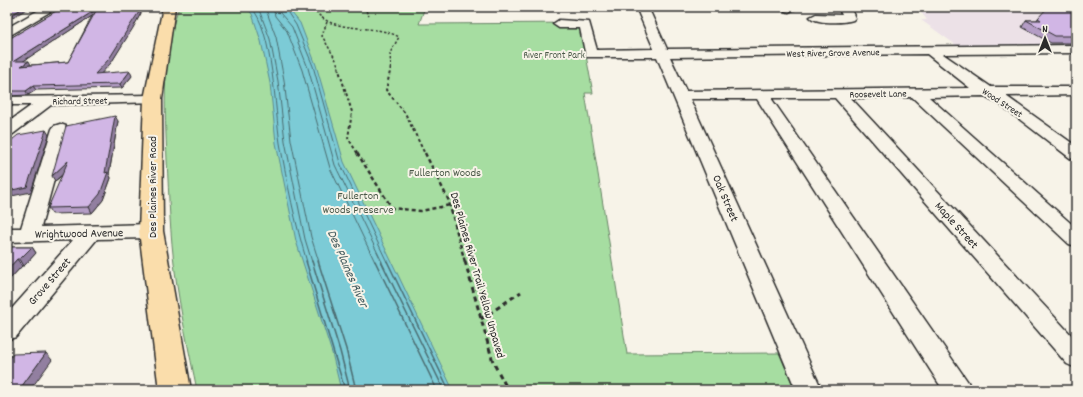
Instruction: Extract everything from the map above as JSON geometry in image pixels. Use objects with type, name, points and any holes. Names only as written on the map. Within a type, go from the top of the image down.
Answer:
[{"type":"main road","name":"Des Plaines River Road","points":[[169,7],[153,99],[150,231],[175,390]]},
{"type":"street","points":[[7,32],[52,7]]},
{"type":"street","name":"Oak Street","points":[[642,7],[809,390]]},
{"type":"street","points":[[816,17],[849,18],[844,7]]},
{"type":"street","name":"West River Grove Avenue","points":[[559,24],[585,24],[591,54],[1076,49]]},
{"type":"street","points":[[1053,49],[1076,62]]},
{"type":"street","name":"Wood Street","points":[[929,50],[987,92],[1006,102],[1076,154]]},
{"type":"street","name":"Roosevelt Lane","points":[[681,95],[1076,91]]},
{"type":"street","points":[[914,92],[1076,239]]},
{"type":"street","name":"Maple Street","points":[[839,93],[1076,357]]},
{"type":"street","points":[[761,94],[958,390]]},
{"type":"street","name":"Richard Street","points":[[7,101],[153,99]]},
{"type":"street","points":[[7,131],[47,101]]},
{"type":"street","points":[[29,234],[60,129]]},
{"type":"street","name":"Wrightwood Avenue","points":[[7,234],[150,231]]},
{"type":"street","name":"Grove Street","points":[[7,330],[92,233]]},
{"type":"path","points":[[314,7],[314,10],[327,22],[322,36],[336,60],[352,112],[348,138],[392,208],[421,210],[450,205]]},
{"type":"path","points":[[368,8],[366,11],[369,16]]},
{"type":"path","name":"Des Plaines River Trail Yellow Unpaved","points":[[327,22],[343,26],[381,29],[399,37],[390,53],[391,70],[386,90],[406,113],[450,205],[493,362],[508,390]]},
{"type":"path","points":[[481,318],[521,292]]},
{"type":"shaded area","points":[[917,7],[1076,7],[1076,44],[956,45],[921,20],[927,20]]},
{"type":"green space","name":"Fullerton Woods Preserve","points":[[179,7],[425,7],[419,24],[580,23],[593,93],[585,93],[627,354],[779,353],[795,390],[197,390],[182,316],[175,271],[167,160],[165,102],[167,63],[173,25]]},
{"type":"water","name":"Des Plaines River","points":[[246,7],[287,7],[300,23],[316,65],[344,162],[453,390],[341,390],[332,353],[296,241],[276,143],[270,83],[261,41],[252,14]]},
{"type":"building","points":[[7,7],[25,7],[7,17]]},
{"type":"building","points":[[63,7],[141,7],[109,59],[95,74],[130,71],[120,84],[33,86],[26,91],[7,91],[7,40]],"holes":[[[97,9],[68,62],[21,66],[29,61],[14,61]]]},
{"type":"building","points":[[1048,7],[1076,7],[1076,36],[1055,36],[1026,20],[1041,20],[1038,18]]},
{"type":"building","points":[[115,116],[105,173],[108,172],[100,194],[89,207],[48,208],[68,161],[52,176],[66,126]]},
{"type":"building","points":[[46,130],[27,187],[7,191],[7,144],[18,135]]},
{"type":"building","points":[[7,247],[32,247],[20,259],[17,259],[7,270]]},
{"type":"building","points":[[46,353],[19,390],[7,390],[7,362],[13,354]]},
{"type":"park label","name":"River Front Park","points":[[554,54]]},
{"type":"park label","name":"Fullerton Woods","points":[[445,172]]}]
